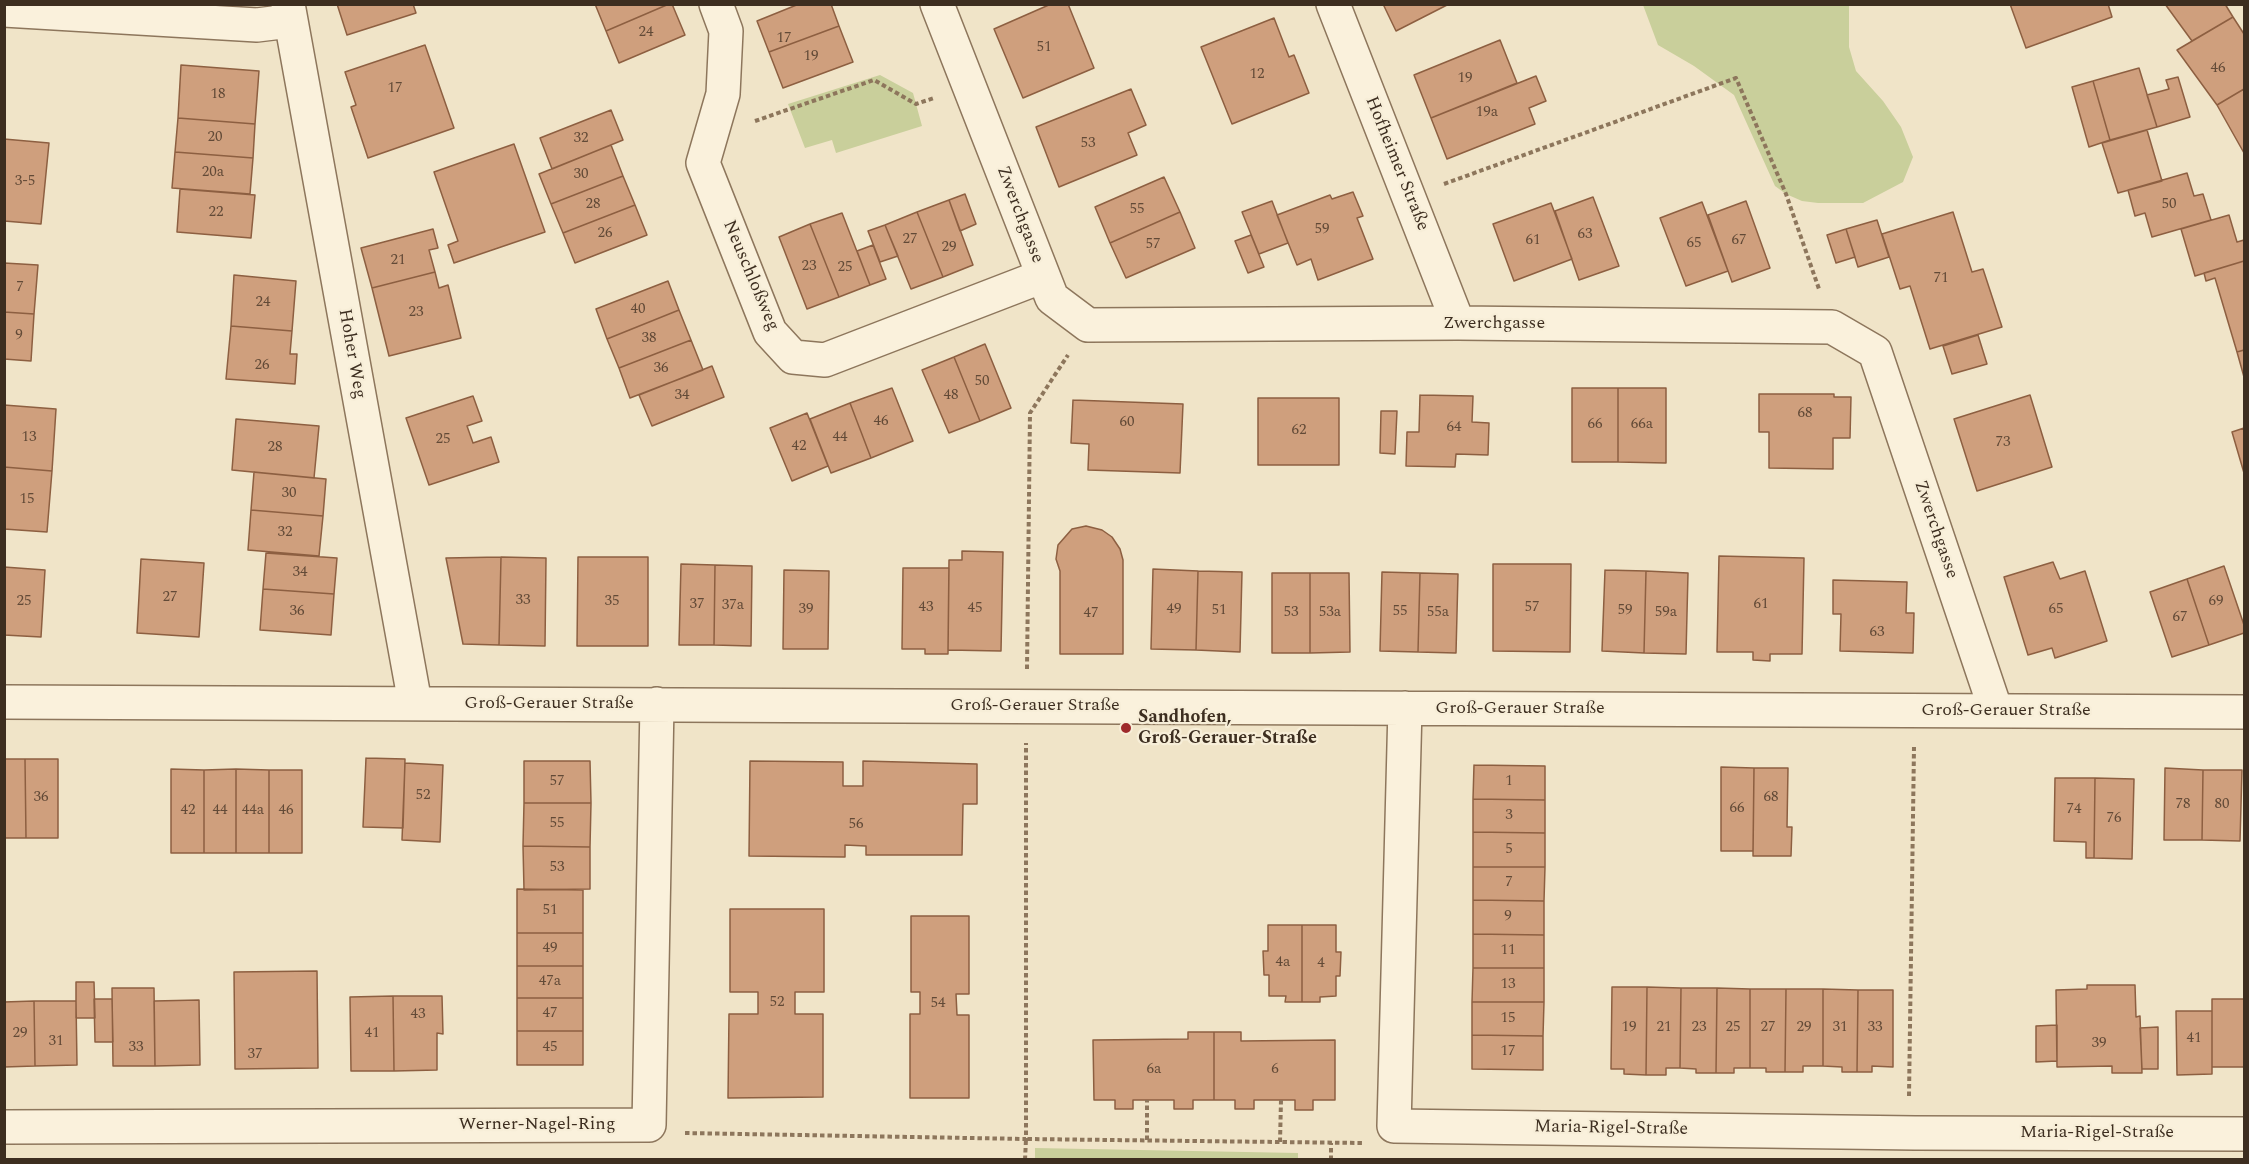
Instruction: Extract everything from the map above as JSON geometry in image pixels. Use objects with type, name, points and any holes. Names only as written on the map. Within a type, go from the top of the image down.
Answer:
[{"type":"street","name":"Neuschloßweg","points":[[716,4],[726,31],[723,94],[703,163],[770,332],[793,357],[825,360],[1043,276]]},
{"type":"street","name":"Zwerchgasse","points":[[937,4],[1053,298],[1088,325],[1458,323],[1832,327],[1875,352],[1996,711]]},
{"type":"street","name":"Hofheimer Straße","points":[[1333,4],[1458,323]]},
{"type":"street","points":[[4,10],[257,25],[289,13]]},
{"type":"street","name":"Hoher Weg","points":[[289,13],[415,703]]},
{"type":"street","name":"Groß-Gerauer Straße","points":[[4,702],[2244,712]]},
{"type":"street","points":[[649,1125],[657,704]]},
{"type":"street","points":[[1395,1126],[1405,708]]},
{"type":"street","name":"Werner-Nagel-Ring","points":[[4,1127],[649,1125]]},
{"type":"street","name":"Maria-Rigel-Straße","points":[[1395,1126],[1908,1133],[2244,1134]]},
{"type":"path","points":[[1409,197],[1736,78],[1786,194],[1832,327]]},
{"type":"path","points":[[711,136],[874,80],[916,104],[969,88]]},
{"type":"path","points":[[1025,1160],[1026,705],[1030,413],[1088,325]]},
{"type":"path","points":[[1908,1133],[1915,712]]},
{"type":"path","points":[[1147,1100],[1147,1140]]},
{"type":"path","points":[[1280,1142],[1281,1100]]},
{"type":"path","points":[[649,1125],[691,1134],[1331,1143],[1376,1143],[1395,1126]]},
{"type":"path","points":[[1331,1143],[1331,1160]]},
{"type":"green space","points":[[1643,5],[1849,5],[1849,47],[1856,71],[1883,101],[1901,127],[1913,157],[1903,182],[1863,203],[1818,203],[1802,201],[1786,194],[1775,186],[1734,95],[1694,66],[1658,45]]},
{"type":"green space","points":[[880,75],[913,93],[922,126],[836,153],[832,140],[805,148],[788,104]]},
{"type":"green space","points":[[1035,1148],[1298,1153],[1298,1159],[1035,1160]]},
{"type":"building","points":[[337,4],[413,4],[416,13],[347,35]]},
{"type":"building","points":[[595,4],[669,4],[606,31]]},
{"type":"building","points":[[672,4],[685,35],[619,63],[606,31]]},
{"type":"building","points":[[799,4],[831,4],[839,26],[769,52],[757,21]]},
{"type":"building","points":[[1051,4],[1068,4],[1094,68],[1023,98],[994,29]]},
{"type":"building","points":[[1383,4],[1449,4],[1396,31]]},
{"type":"building","points":[[2010,4],[2108,4],[2112,17],[2026,48]]},
{"type":"building","points":[[2165,4],[2225,4],[2233,17],[2192,41]]},
{"type":"building","points":[[2233,17],[2244,34],[2244,89],[2217,105],[2177,50]]},
{"type":"building","points":[[1274,18],[1289,57],[1294,55],[1309,93],[1232,124],[1201,47]]},
{"type":"building","points":[[839,26],[853,62],[783,88],[769,52]]},
{"type":"building","points":[[1500,40],[1517,83],[1431,118],[1414,75]]},
{"type":"building","points":[[425,45],[454,128],[368,158],[351,107],[356,105],[345,72]]},
{"type":"building","points":[[181,65],[259,71],[255,124],[178,118]]},
{"type":"building","points":[[2139,68],[2157,127],[2110,140],[2093,81]]},
{"type":"building","points":[[1536,76],[1546,101],[1529,108],[1535,124],[1447,159],[1431,118]]},
{"type":"building","points":[[2178,77],[2190,117],[2157,127],[2147,95],[2169,89],[2166,80]]},
{"type":"building","points":[[2093,81],[2110,140],[2089,147],[2072,87]]},
{"type":"building","points":[[1131,89],[1146,125],[1128,133],[1137,155],[1059,187],[1036,127]]},
{"type":"building","points":[[2244,89],[2244,153],[2217,105]]},
{"type":"building","points":[[611,110],[623,140],[552,169],[540,138]]},
{"type":"building","points":[[178,118],[255,124],[253,158],[175,152]]},
{"type":"building","points":[[2147,130],[2162,181],[2118,193],[2102,143]]},
{"type":"building","points":[[4,139],[49,143],[41,224],[4,221]]},
{"type":"building","points":[[514,144],[545,232],[454,263],[448,245],[458,241],[434,172]]},
{"type":"building","points":[[611,145],[623,176],[551,204],[539,174]]},
{"type":"building","points":[[175,152],[253,158],[250,194],[172,188]]},
{"type":"building","points":[[2187,173],[2194,196],[2203,194],[2211,220],[2152,237],[2145,213],[2135,216],[2128,190]]},
{"type":"building","points":[[623,176],[635,205],[563,233],[551,204]]},
{"type":"building","points":[[1164,177],[1180,212],[1110,243],[1095,207]]},
{"type":"building","points":[[180,189],[255,195],[251,238],[177,232]]},
{"type":"building","points":[[1353,192],[1363,216],[1357,218],[1373,259],[1318,280],[1311,259],[1297,265],[1277,215],[1330,195],[1332,199]]},
{"type":"building","points":[[965,194],[976,224],[960,231],[949,200]]},
{"type":"building","points":[[1593,197],[1619,266],[1579,280],[1555,211]]},
{"type":"building","points":[[949,200],[973,265],[943,277],[917,212]]},
{"type":"building","points":[[1272,201],[1288,243],[1259,254],[1242,212]]},
{"type":"building","points":[[1746,201],[1770,268],[1732,282],[1708,215]]},
{"type":"building","points":[[1702,202],[1728,271],[1686,286],[1660,218]]},
{"type":"building","points":[[1551,203],[1572,259],[1514,281],[1493,224]]},
{"type":"building","points":[[635,205],[647,235],[575,263],[563,233]]},
{"type":"building","points":[[917,212],[943,277],[911,289],[885,225]]},
{"type":"building","points":[[1180,212],[1195,248],[1126,278],[1110,243]]},
{"type":"building","points":[[1953,212],[1972,272],[1983,269],[2002,327],[1930,349],[1910,286],[1900,289],[1882,234]]},
{"type":"building","points":[[842,213],[870,285],[839,297],[810,224]]},
{"type":"building","points":[[2229,215],[2237,242],[2244,240],[2244,261],[2195,276],[2181,229]]},
{"type":"building","points":[[1877,220],[1889,257],[1858,267],[1846,229]]},
{"type":"building","points":[[810,224],[839,297],[807,309],[779,237]]},
{"type":"building","points":[[885,225],[898,256],[880,262],[868,231]]},
{"type":"building","points":[[433,229],[438,248],[429,250],[435,272],[372,288],[361,248]]},
{"type":"building","points":[[1846,229],[1855,257],[1836,263],[1827,235]]},
{"type":"building","points":[[1251,235],[1264,267],[1248,273],[1235,241]]},
{"type":"building","points":[[873,245],[886,279],[870,285],[857,251]]},
{"type":"building","points":[[2244,261],[2244,350],[2237,352],[2215,278],[2206,281],[2204,273]]},
{"type":"building","points":[[4,263],[38,265],[34,314],[4,312]]},
{"type":"building","points":[[435,272],[439,288],[448,285],[461,338],[389,356],[372,288]]},
{"type":"building","points":[[234,275],[296,281],[292,331],[231,326]]},
{"type":"building","points":[[668,281],[679,310],[607,339],[596,309]]},
{"type":"building","points":[[679,310],[691,340],[619,368],[607,339]]},
{"type":"building","points":[[4,312],[34,314],[31,361],[4,359]]},
{"type":"building","points":[[231,326],[292,331],[290,354],[297,354],[295,384],[226,379]]},
{"type":"building","points":[[1978,335],[1987,364],[1952,374],[1943,346]]},
{"type":"building","points":[[691,340],[703,370],[630,398],[619,368]]},
{"type":"building","points":[[985,344],[1011,408],[980,421],[954,357]]},
{"type":"building","points":[[2244,350],[2244,377],[2237,352]]},
{"type":"building","points":[[954,357],[980,421],[949,433],[922,370]]},
{"type":"building","points":[[712,366],[724,397],[652,426],[639,395]]},
{"type":"building","points":[[892,388],[913,441],[871,458],[850,403]]},
{"type":"building","points":[[1572,388],[1618,388],[1618,462],[1572,462]]},
{"type":"building","points":[[1618,388],[1666,388],[1666,463],[1618,462]]},
{"type":"building","points":[[1759,394],[1834,394],[1834,397],[1851,397],[1850,438],[1833,438],[1833,469],[1769,468],[1769,432],[1759,432]]},
{"type":"building","points":[[1420,395],[1473,396],[1472,422],[1489,423],[1488,455],[1456,454],[1455,467],[1406,466],[1407,432],[1419,432]]},
{"type":"building","points":[[2030,395],[2052,467],[1977,491],[1954,419]]},
{"type":"building","points":[[473,396],[482,421],[467,426],[473,443],[491,437],[499,462],[429,485],[406,418]]},
{"type":"building","points":[[1258,398],[1339,398],[1339,465],[1258,465]]},
{"type":"building","points":[[1073,400],[1183,404],[1180,473],[1088,470],[1089,444],[1071,443]]},
{"type":"building","points":[[850,403],[871,458],[831,473],[810,419]]},
{"type":"building","points":[[4,405],[56,409],[52,471],[4,467]]},
{"type":"building","points":[[1381,411],[1397,411],[1395,454],[1380,453]]},
{"type":"building","points":[[807,413],[828,466],[792,481],[770,428]]},
{"type":"building","points":[[236,419],[319,426],[314,478],[232,470]]},
{"type":"building","points":[[2244,428],[2244,473],[2232,432]]},
{"type":"building","points":[[4,467],[52,471],[47,532],[4,529]]},
{"type":"building","points":[[254,472],[326,479],[323,516],[251,510]]},
{"type":"building","points":[[251,510],[323,516],[319,556],[248,550]]},
{"type":"building","points":[[1086,526],[1102,530],[1112,537],[1120,549],[1123,560],[1123,654],[1060,654],[1060,571],[1056,559],[1058,545],[1072,529]]},
{"type":"building","points":[[962,551],[1003,552],[1001,651],[948,650],[949,560],[962,560]]},
{"type":"building","points":[[266,553],[337,558],[334,594],[263,589]]},
{"type":"building","points":[[1719,556],[1804,558],[1802,654],[1770,654],[1770,661],[1753,660],[1753,652],[1717,652]]},
{"type":"building","points":[[501,557],[499,645],[463,644],[446,558]]},
{"type":"building","points":[[501,557],[546,558],[545,646],[499,645]]},
{"type":"building","points":[[578,557],[648,557],[648,646],[577,646]]},
{"type":"building","points":[[141,559],[204,563],[199,637],[137,633]]},
{"type":"building","points":[[2053,562],[2060,579],[2085,571],[2107,641],[2055,658],[2052,648],[2028,655],[2004,577]]},
{"type":"building","points":[[681,564],[715,565],[714,645],[679,645]]},
{"type":"building","points":[[1493,564],[1571,564],[1570,652],[1493,651]]},
{"type":"building","points":[[715,565],[752,566],[751,646],[714,645]]},
{"type":"building","points":[[2224,566],[2244,625],[2244,633],[2209,645],[2187,579]]},
{"type":"building","points":[[4,567],[45,570],[41,637],[4,635]]},
{"type":"building","points":[[903,568],[949,568],[948,654],[925,654],[925,649],[902,649]]},
{"type":"building","points":[[1153,569],[1198,571],[1196,650],[1151,649]]},
{"type":"building","points":[[784,570],[829,571],[828,649],[783,649]]},
{"type":"building","points":[[1605,570],[1646,571],[1644,653],[1602,651]]},
{"type":"building","points":[[1198,571],[1242,572],[1240,652],[1196,650]]},
{"type":"building","points":[[1646,571],[1688,573],[1686,654],[1644,653]]},
{"type":"building","points":[[1382,572],[1420,573],[1418,652],[1380,651]]},
{"type":"building","points":[[1272,573],[1310,573],[1310,653],[1272,653]]},
{"type":"building","points":[[1310,573],[1349,573],[1350,652],[1310,653]]},
{"type":"building","points":[[1420,573],[1458,574],[1456,653],[1418,652]]},
{"type":"building","points":[[2187,579],[2209,645],[2172,657],[2150,592]]},
{"type":"building","points":[[1833,580],[1907,582],[1906,613],[1914,613],[1913,653],[1840,651],[1841,614],[1833,614]]},
{"type":"building","points":[[263,589],[334,594],[331,635],[260,630]]},
{"type":"building","points":[[366,758],[405,759],[403,828],[363,827]]},
{"type":"building","points":[[4,759],[25,759],[26,838],[4,838]]},
{"type":"building","points":[[25,759],[58,759],[58,838],[26,838]]},
{"type":"building","points":[[524,761],[590,761],[591,803],[524,803]]},
{"type":"building","points":[[750,761],[843,762],[843,786],[863,786],[863,761],[977,764],[977,804],[963,804],[962,855],[866,855],[866,846],[845,845],[845,857],[749,856]]},
{"type":"building","points":[[405,763],[443,765],[440,842],[402,840]]},
{"type":"building","points":[[1474,765],[1545,766],[1545,800],[1473,799]]},
{"type":"building","points":[[1721,767],[1754,768],[1753,851],[1721,851]]},
{"type":"building","points":[[1754,768],[1788,768],[1787,827],[1792,827],[1791,856],[1753,856]]},
{"type":"building","points":[[2165,768],[2203,770],[2202,840],[2164,840]]},
{"type":"building","points":[[171,769],[204,770],[204,853],[171,853]]},
{"type":"building","points":[[236,769],[269,770],[269,853],[236,853]]},
{"type":"building","points":[[236,769],[236,853],[204,853],[204,770]]},
{"type":"building","points":[[269,770],[302,770],[302,853],[269,853]]},
{"type":"building","points":[[2203,770],[2242,770],[2240,841],[2202,840]]},
{"type":"building","points":[[2055,778],[2095,778],[2094,858],[2086,858],[2086,842],[2054,841]]},
{"type":"building","points":[[2095,778],[2134,779],[2132,859],[2094,858]]},
{"type":"building","points":[[1473,799],[1545,800],[1545,833],[1473,832]]},
{"type":"building","points":[[524,803],[591,803],[590,847],[523,846]]},
{"type":"building","points":[[1473,832],[1545,833],[1545,867],[1473,867]]},
{"type":"building","points":[[523,846],[590,847],[590,889],[524,890]]},
{"type":"building","points":[[1473,867],[1545,867],[1544,901],[1473,900]]},
{"type":"building","points":[[517,889],[583,890],[583,933],[517,933]]},
{"type":"building","points":[[1473,900],[1544,901],[1544,935],[1473,934]]},
{"type":"building","points":[[730,909],[824,909],[824,992],[795,992],[795,1014],[823,1014],[823,1097],[728,1098],[729,1014],[758,1014],[758,992],[730,992]]},
{"type":"building","points":[[911,916],[969,916],[969,994],[956,994],[957,1015],[969,1015],[969,1098],[910,1098],[910,1014],[920,1014],[920,992],[911,992]]},
{"type":"building","points":[[1268,925],[1302,925],[1302,1002],[1285,1002],[1286,996],[1269,996],[1269,975],[1264,975],[1263,951],[1268,951]]},
{"type":"building","points":[[1302,925],[1336,925],[1336,952],[1341,952],[1340,976],[1336,976],[1336,996],[1320,997],[1320,1002],[1302,1002]]},
{"type":"building","points":[[517,933],[583,933],[583,966],[517,966]]},
{"type":"building","points":[[1473,934],[1544,935],[1544,968],[1473,968]]},
{"type":"building","points":[[517,966],[583,966],[583,998],[517,998]]},
{"type":"building","points":[[1473,968],[1544,968],[1544,1002],[1472,1002]]},
{"type":"building","points":[[317,971],[318,1068],[235,1069],[234,972]]},
{"type":"building","points":[[76,982],[94,982],[95,1018],[76,1018]]},
{"type":"building","points":[[2087,985],[2135,985],[2136,1017],[2140,1016],[2142,1073],[2112,1073],[2112,1066],[2057,1067],[2056,990],[2087,989]]},
{"type":"building","points":[[1612,987],[1647,987],[1646,1075],[1624,1074],[1624,1069],[1611,1069]]},
{"type":"building","points":[[1647,987],[1681,988],[1680,1068],[1666,1068],[1666,1075],[1646,1075]]},
{"type":"building","points":[[112,988],[154,988],[155,1066],[113,1066]]},
{"type":"building","points":[[1681,988],[1717,988],[1716,1073],[1696,1073],[1696,1069],[1680,1068]]},
{"type":"building","points":[[1717,988],[1750,989],[1750,1068],[1734,1068],[1734,1073],[1716,1073]]},
{"type":"building","points":[[1750,989],[1786,989],[1785,1072],[1766,1072],[1766,1068],[1750,1068]]},
{"type":"building","points":[[1786,989],[1823,989],[1823,1066],[1803,1066],[1803,1072],[1785,1072]]},
{"type":"building","points":[[1823,989],[1858,990],[1857,1072],[1842,1072],[1842,1067],[1823,1066]]},
{"type":"building","points":[[1858,990],[1893,990],[1893,1067],[1872,1066],[1872,1072],[1857,1072]]},
{"type":"building","points":[[393,996],[442,996],[443,1034],[437,1033],[437,1070],[394,1071]]},
{"type":"building","points":[[393,996],[394,1071],[351,1071],[350,997]]},
{"type":"building","points":[[517,998],[583,998],[583,1031],[517,1031]]},
{"type":"building","points":[[94,999],[112,999],[113,1042],[95,1042]]},
{"type":"building","points":[[2212,999],[2244,999],[2244,1067],[2212,1067]]},
{"type":"building","points":[[199,1000],[200,1065],[155,1066],[154,1001]]},
{"type":"building","points":[[34,1001],[35,1066],[4,1067],[4,1002]]},
{"type":"building","points":[[34,1001],[76,1001],[77,1065],[35,1066]]},
{"type":"building","points":[[1472,1002],[1544,1002],[1543,1036],[1472,1035]]},
{"type":"building","points":[[2176,1011],[2212,1011],[2212,1074],[2177,1075]]},
{"type":"building","points":[[2057,1025],[2057,1061],[2036,1062],[2036,1026]]},
{"type":"building","points":[[2158,1027],[2158,1069],[2142,1069],[2140,1028]]},
{"type":"building","points":[[517,1031],[583,1031],[583,1065],[517,1065]]},
{"type":"building","points":[[1188,1032],[1214,1032],[1214,1100],[1193,1100],[1193,1109],[1174,1109],[1174,1100],[1133,1100],[1133,1109],[1115,1109],[1115,1100],[1094,1100],[1093,1040],[1188,1039]]},
{"type":"building","points":[[1214,1032],[1241,1032],[1241,1041],[1335,1040],[1335,1100],[1313,1100],[1313,1110],[1295,1110],[1295,1100],[1254,1100],[1254,1109],[1235,1109],[1235,1100],[1214,1100]]},
{"type":"building","points":[[1472,1035],[1543,1036],[1543,1070],[1472,1069]]},
{"type":"place","name":"Sandhofen, Groß-Gerauer-Straße","points":[[1126,728]]}]
